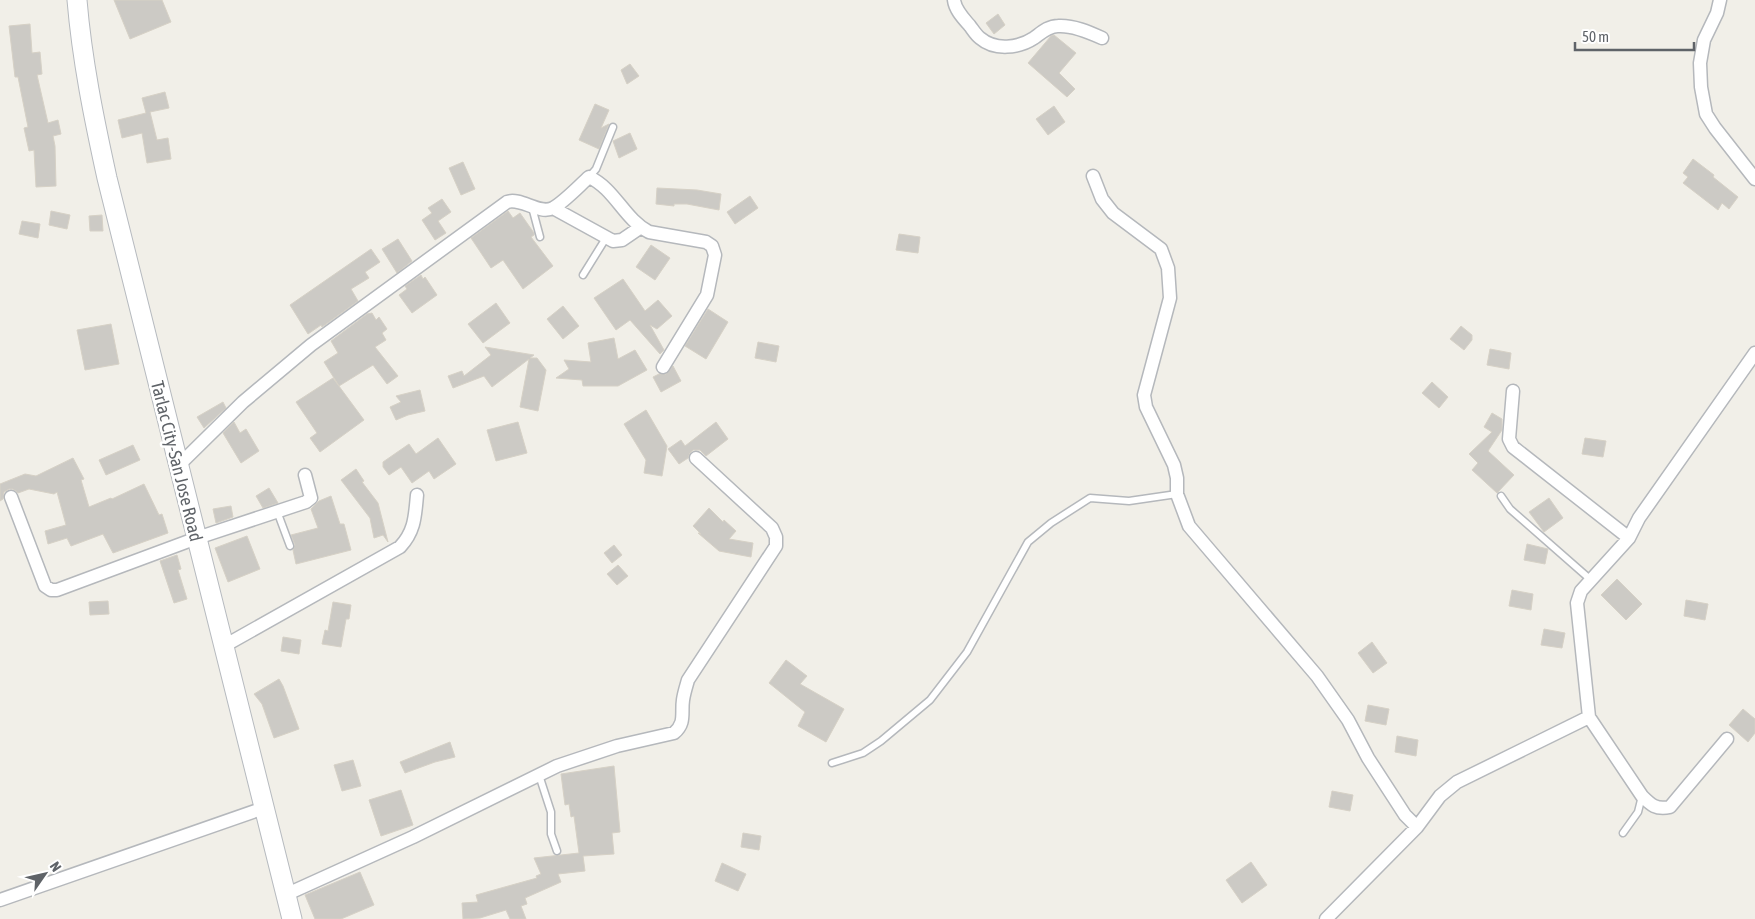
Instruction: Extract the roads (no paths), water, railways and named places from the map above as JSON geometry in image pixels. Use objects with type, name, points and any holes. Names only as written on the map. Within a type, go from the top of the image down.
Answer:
[{"type":"main road","name":"Tarlac City-San Jose Road","points":[[77,0],[80,39],[94,119],[151,360],[292,919]]},
{"type":"street","points":[[954,0],[954,4],[960,13],[980,38],[992,46],[1018,46],[1033,39],[1045,30],[1057,26],[1071,27],[1102,38]]},
{"type":"street","points":[[1720,0],[1718,13],[1704,40],[1700,64],[1701,87],[1706,114],[1755,179]]},
{"type":"street","points":[[1093,176],[1102,199],[1113,213],[1161,249],[1168,268],[1170,298],[1144,395],[1146,407],[1174,465],[1177,478],[1177,494],[1189,526],[1317,676],[1348,720],[1368,758],[1405,815],[1417,827]]},
{"type":"street","points":[[553,208],[590,177],[604,186],[631,219],[641,228],[649,232],[706,242],[712,246],[715,255],[707,295],[663,367]]},
{"type":"street","points":[[179,465],[243,402],[311,345],[507,202],[514,201],[543,208],[553,208],[613,241],[618,241],[641,228]]},
{"type":"street","points":[[1727,739],[1670,807],[1661,809],[1650,804],[1642,796],[1589,717],[1577,603],[1581,591],[1629,538],[1639,518],[1755,353]]},
{"type":"street","points":[[1514,392],[1510,439],[1513,447],[1629,538]]},
{"type":"street","points":[[285,895],[413,837],[557,766],[617,746],[674,732],[679,728],[682,722],[682,700],[688,680],[776,546],[776,537],[772,528],[696,458]]},
{"type":"street","points":[[11,498],[44,586],[51,590],[57,590],[197,538],[306,502],[311,498],[305,475]]},
{"type":"street","points":[[224,646],[400,547],[408,538],[413,525],[417,495]]},
{"type":"street","points":[[1326,919],[1417,827],[1440,796],[1457,782],[1589,717]]},
{"type":"street","points":[[0,900],[264,808]]},
{"type":"lane","points":[[590,177],[596,169],[613,127]]},
{"type":"lane","points":[[532,206],[540,237]]},
{"type":"lane","points":[[583,276],[606,238]]},
{"type":"lane","points":[[832,763],[863,753],[881,741],[930,700],[967,652],[1028,542],[1051,523],[1090,498],[1129,501],[1177,494]]},
{"type":"lane","points":[[1501,496],[1510,509],[1591,580]]},
{"type":"lane","points":[[277,512],[290,546]]},
{"type":"lane","points":[[539,774],[551,812],[551,834],[557,851]]},
{"type":"lane","points":[[1623,833],[1638,812],[1642,796]]}]
